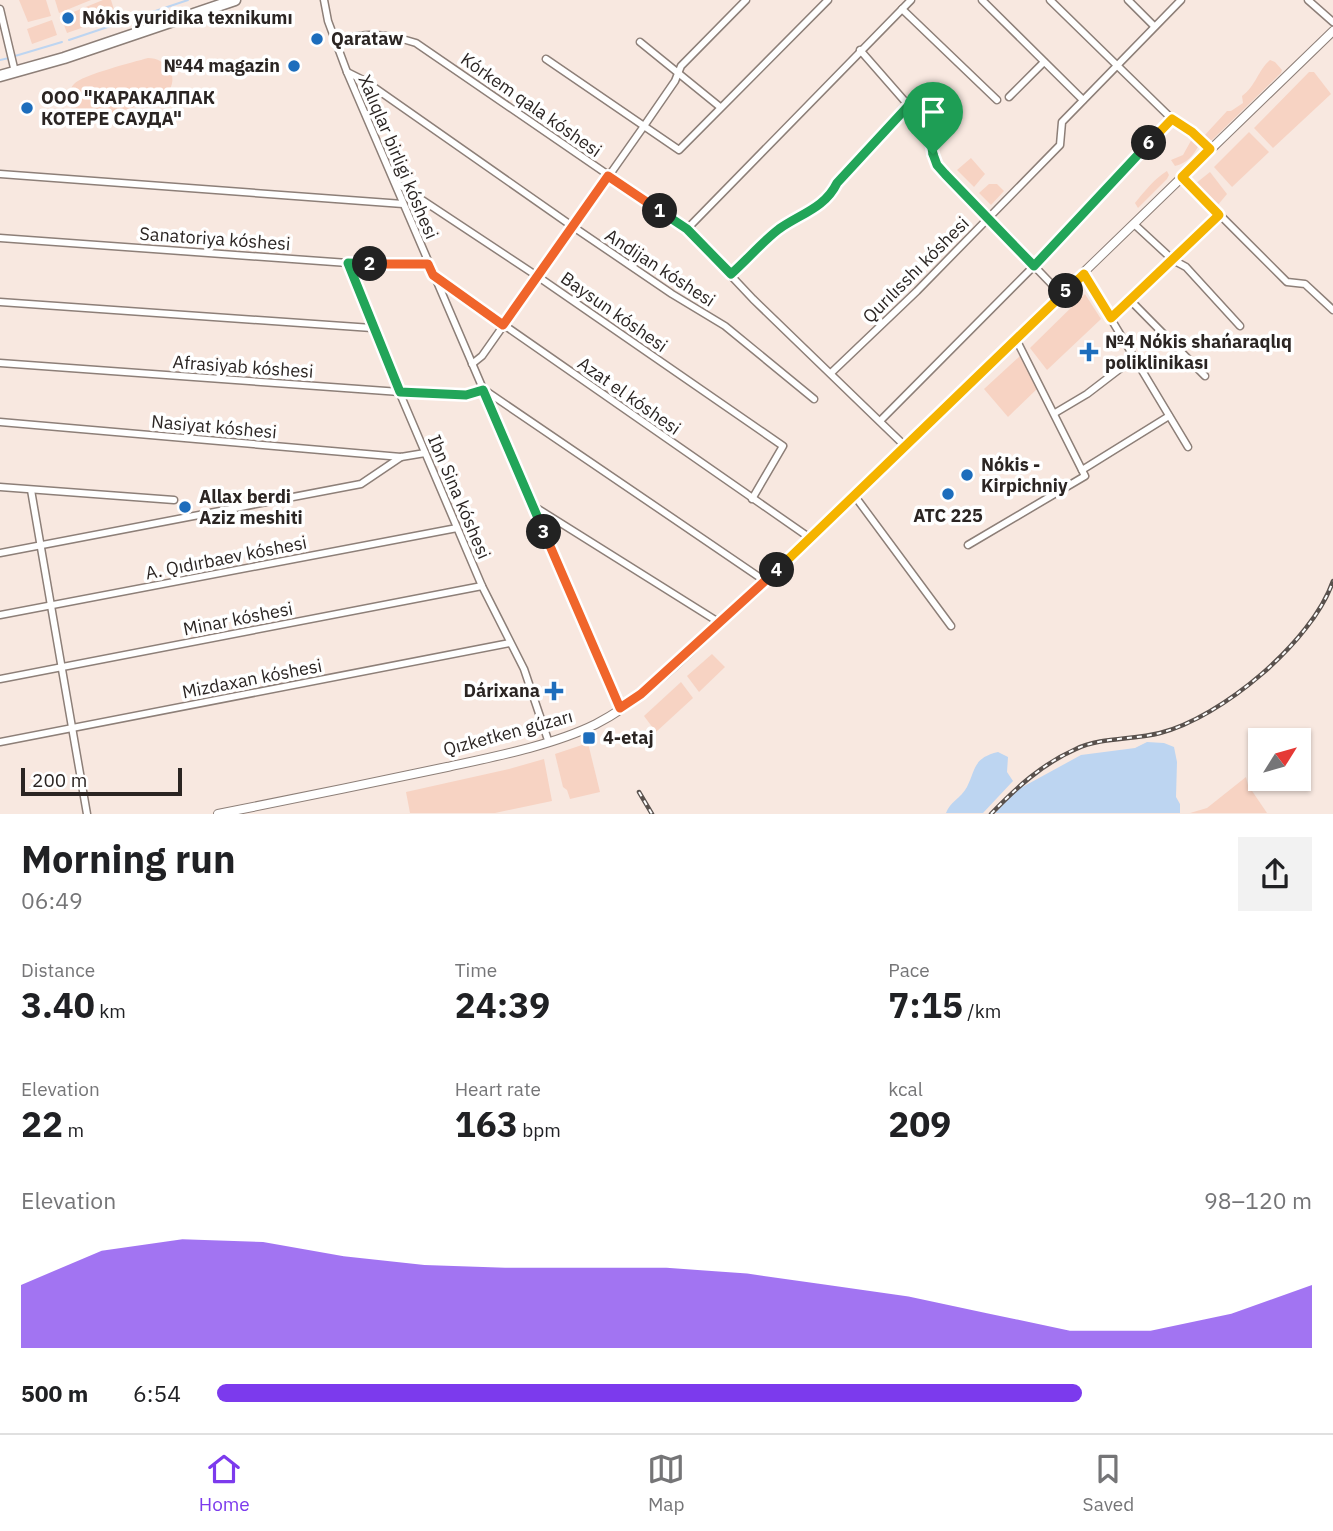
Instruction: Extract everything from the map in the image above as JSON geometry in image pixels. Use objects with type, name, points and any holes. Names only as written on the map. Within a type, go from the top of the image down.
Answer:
[{"type":"highway","points":[[0,76],[235,0]]},
{"type":"street","name":"Xalıqlar birligi kóshesi","points":[[324,0],[347,72],[620,708]]},
{"type":"street","points":[[472,364],[482,356],[675,81],[681,66],[746,0]]},
{"type":"street","points":[[546,59],[679,150],[828,0]]},
{"type":"street","points":[[687,229],[911,0]]},
{"type":"street","points":[[982,0],[1083,100]]},
{"type":"street","points":[[1050,0],[1172,119],[1192,132],[1210,149]]},
{"type":"street","points":[[1128,0],[1154,26]]},
{"type":"street","name":"Qurılısshı kóshesi","points":[[831,373],[1060,145],[1062,122],[1181,0]]},
{"type":"street","points":[[1308,0],[1333,22]]},
{"type":"street","points":[[0,9],[15,72]]},
{"type":"street","points":[[902,9],[997,100]]},
{"type":"street","name":"Qızketken gúzarı","points":[[218,814],[467,762],[548,740],[587,728],[641,694],[810,538],[1333,31]]},
{"type":"street","name":"Kórkem qala kóshesi","points":[[336,41],[358,34],[374,33],[416,43],[687,229],[753,299],[905,446]]},
{"type":"street","points":[[640,42],[720,107]]},
{"type":"street","points":[[860,50],[910,104],[929,131],[937,165],[1062,296]]},
{"type":"street","points":[[1009,97],[1044,62]]},
{"type":"street","name":"Andijan kóshesi","points":[[347,72],[365,81],[671,294],[725,327],[814,399]]},
{"type":"street","points":[[731,274],[777,230],[831,196],[837,183],[910,104]]},
{"type":"street","points":[[880,421],[1034,266],[1172,119]]},
{"type":"street","points":[[0,174],[403,204]]},
{"type":"street","points":[[1182,177],[1287,282],[1305,284],[1333,310]]},
{"type":"street","name":"Baysun kóshesi","points":[[393,180],[783,446],[752,499]]},
{"type":"street","points":[[1111,318],[1219,215]]},
{"type":"street","points":[[1134,224],[1173,260],[1186,267],[1240,326]]},
{"type":"street","name":"Sanatoriya kóshesi","points":[[0,238],[348,263],[428,264]]},
{"type":"street","name":"Ibn Sina kóshesi","points":[[348,263],[372,328],[482,586],[524,669],[548,740]]},
{"type":"street","points":[[1084,274],[1188,447]]},
{"type":"street","name":"Azat el kóshesi","points":[[433,275],[810,538]]},
{"type":"street","points":[[1131,301],[1205,376]]},
{"type":"street","points":[[0,302],[372,328]]},
{"type":"street","points":[[1016,339],[1084,473]]},
{"type":"street","points":[[1055,413],[1087,394],[1134,358]]},
{"type":"street","name":"Afrasiyab kóshesi","points":[[0,363],[400,392],[466,395],[483,390]]},
{"type":"street","points":[[483,390],[765,581]]},
{"type":"street","points":[[968,545],[1169,416]]},
{"type":"street","name":"Nasiyat kóshesi","points":[[0,422],[401,457],[425,453]]},
{"type":"street","points":[[0,553],[361,484],[401,457]]},
{"type":"street","points":[[0,487],[174,500]]},
{"type":"street","points":[[31,490],[87,814]]},
{"type":"street","points":[[854,495],[951,626]]},
{"type":"street","points":[[533,506],[720,623]]},
{"type":"street","name":"A. Qıdırbaev kóshesi","points":[[0,615],[457,528]]},
{"type":"street","name":"Minar kóshesi","points":[[0,680],[482,586]]},
{"type":"street","name":"Mizdaxan kóshesi","points":[[0,742],[510,643]]},
{"type":"shaded area","points":[[19,0],[46,0],[51,16],[28,22]]},
{"type":"shaded area","points":[[55,0],[91,0],[59,13]]},
{"type":"shaded area","points":[[103,0],[111,0],[116,16],[67,33],[61,17]]},
{"type":"shaded area","points":[[52,20],[57,35],[32,44],[27,29]]},
{"type":"shaded area","points":[[148,58],[161,61],[172,75],[171,87],[162,97],[92,119],[73,111],[69,94],[72,86],[79,80]]},
{"type":"shaded area","points":[[1270,60],[1282,70],[1281,73],[1212,140],[1205,140],[1204,136],[1227,111],[1243,103],[1242,96],[1251,88]]},
{"type":"shaded area","points":[[1309,72],[1314,72],[1331,94],[1273,148],[1254,128]]},
{"type":"shaded area","points":[[1249,132],[1269,152],[1232,187],[1214,167]]},
{"type":"shaded area","points":[[1193,137],[1199,145],[1197,149],[1186,161],[1175,166],[1171,160],[1183,155]]},
{"type":"shaded area","points":[[971,158],[985,174],[974,187],[957,170]]},
{"type":"shaded area","points":[[1167,171],[1167,179],[1138,208],[1135,203],[1154,181]]},
{"type":"shaded area","points":[[1210,172],[1227,194],[1217,206],[1195,184]]},
{"type":"shaded area","points":[[989,184],[997,184],[1004,191],[991,205],[979,193]]},
{"type":"shaded area","points":[[1085,294],[1101,319],[1047,370],[1030,348]]},
{"type":"shaded area","points":[[1020,356],[1039,387],[1008,417],[984,389]]},
{"type":"shaded area","points":[[712,654],[725,667],[699,692],[687,676]]},
{"type":"shaded area","points":[[681,682],[693,698],[656,732],[644,716]]},
{"type":"shaded area","points":[[588,743],[600,792],[570,799],[563,787],[555,754]]},
{"type":"shaded area","points":[[544,759],[552,801],[495,813],[410,813],[406,792]]},
{"type":"shaded area","points":[[1246,777],[1248,791],[1252,791],[1267,813],[1190,813],[1207,808]]},
{"type":"water","points":[[1147,742],[1164,743],[1174,747],[1177,762],[1176,797],[1180,804],[1180,813],[995,813],[1017,790],[1081,755],[1135,748]]},
{"type":"water","points":[[998,752],[1008,757],[1007,772],[1013,781],[983,813],[946,813],[965,791],[980,761]]},
{"type":"waterway","points":[[69,40],[188,0]]},
{"type":"waterway","points":[[15,56],[62,42]]},
{"type":"waterway","points":[[0,60],[9,58]]},
{"type":"railway","points":[[991,814],[1030,777],[1064,755],[1096,742],[1160,733],[1210,711],[1236,694],[1262,674],[1306,628],[1333,581]]},
{"type":"railway","points":[[639,792],[652,814]]},
{"type":"place","name":"Nókis yuridika texnikumı","points":[[68,18]]},
{"type":"place","name":"Qarataw","points":[[317,39]]},
{"type":"place","name":"№44 magazin","points":[[294,66]]},
{"type":"place","name":"ООО \"КАРАКАЛПАК КОТЕРЕ САУДА\"","points":[[27,108]]},
{"type":"place","name":"№4 Nókis shańaraqlıq poliklinikası","points":[[1089,352]]},
{"type":"place","name":"Nókis - Kirpichniy","points":[[967,475]]},
{"type":"place","name":"АТС 225","points":[[948,494]]},
{"type":"place","name":"Allax berdi Aziz meshiti","points":[[185,507]]},
{"type":"place","name":"Dárixana","points":[[554,691]]},
{"type":"place","name":"4-etaj","points":[[589,738]]},
{"type":"route","points":[[910,104],[929,131],[933,154],[937,165],[945,174],[1034,266],[1172,119],[1192,132],[1210,149],[1182,177],[1219,215],[1111,318],[1084,274],[739,606],[641,694],[620,708],[483,390],[466,395],[400,392],[348,263],[428,264],[433,275],[503,325],[608,176],[687,229],[731,274],[777,230],[831,196],[837,183],[910,104]]}]
